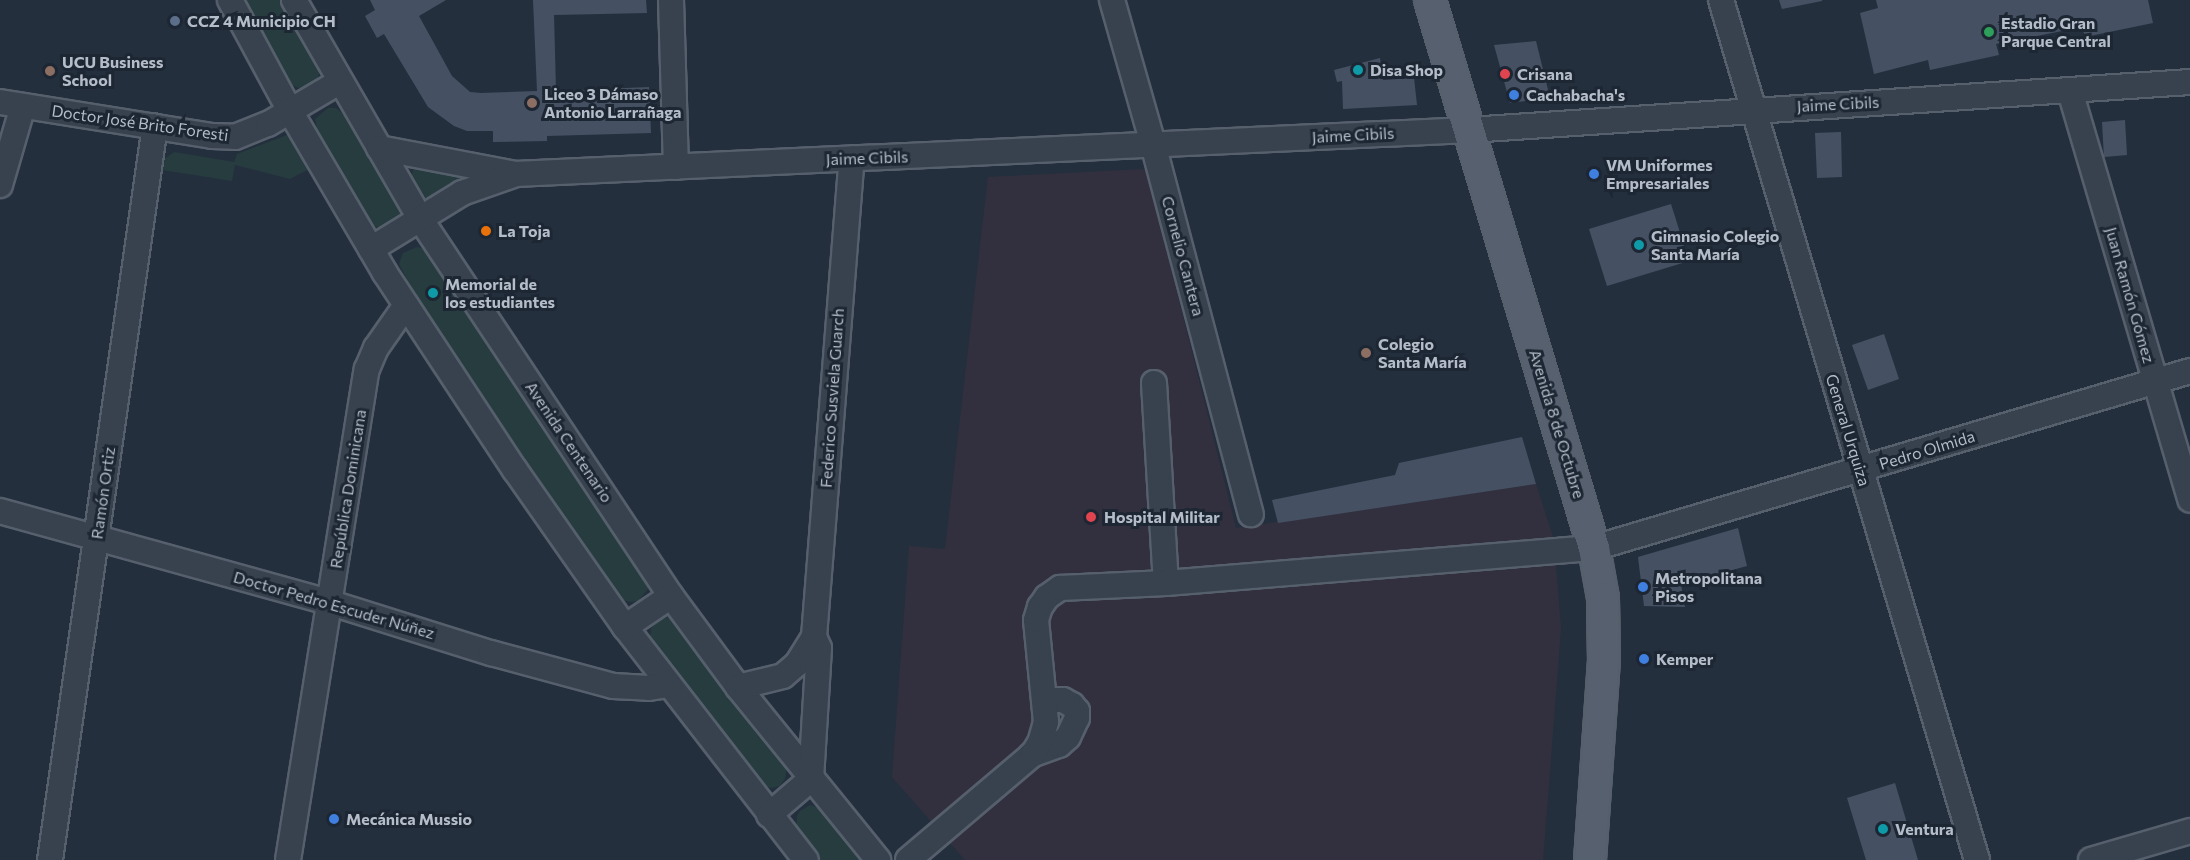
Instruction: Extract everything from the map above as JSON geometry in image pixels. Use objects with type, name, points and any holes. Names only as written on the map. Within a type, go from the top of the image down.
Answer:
[{"type":"main road","name":"Avenida 8 de Octubre","points":[[1430,0],[1594,548],[1603,598],[1604,660],[1590,860]]},
{"type":"street","points":[[230,0],[290,111],[371,249],[515,470],[625,627],[806,860]]},
{"type":"street","name":"Avenida Centenario","points":[[294,0],[339,82],[421,220],[671,596],[738,687],[878,860]]},
{"type":"street","points":[[671,0],[676,167]]},
{"type":"street","name":"Cornelio Cantera","points":[[1112,0],[1154,144],[1251,514]]},
{"type":"street","name":"General Urquiza","points":[[1721,0],[1977,860]]},
{"type":"street","name":"Doctor José Brito Foresti","points":[[12,104],[212,136],[235,137],[251,132],[339,82]]},
{"type":"street","name":"Jaime Cibils","points":[[379,148],[515,174],[1469,130],[1752,109],[2190,82]]},
{"type":"street","name":"Juan Ramón Gómez","points":[[2070,91],[2190,500]]},
{"type":"street","points":[[0,184],[12,104]]},
{"type":"street","name":"Ramón Ortiz","points":[[50,860],[156,126]]},
{"type":"street","name":"Federico Susviela Guarch","points":[[738,687],[783,676],[797,663],[814,637],[852,159]]},
{"type":"street","name":"Jaime Cibils","points":[[371,249],[462,193],[515,174]]},
{"type":"street","name":"República Dominicana","points":[[288,860],[368,369],[375,348],[406,305]]},
{"type":"street","name":"Pedro Olmida","points":[[1031,755],[1045,732],[1036,620],[1047,597],[1060,588],[1166,583],[1594,548],[2190,371]]},
{"type":"street","points":[[1154,383],[1166,583]]},
{"type":"street","name":"Doctor Pedro Escuder Núñez","points":[[0,511],[331,603],[491,652],[613,686],[649,688],[669,685]]},
{"type":"street","points":[[625,627],[671,596]]},
{"type":"street","name":"Federico Susviela Guarch","points":[[811,779],[819,648],[814,637]]},
{"type":"street","points":[[908,860],[1031,755],[1059,745],[1068,737],[1077,718],[1077,711],[1063,700],[1044,700]]},
{"type":"street","points":[[769,815],[811,779]]},
{"type":"street","points":[[2091,860],[2190,831]]},
{"type":"shaded area","name":"Hospital Militar","points":[[1146,169],[1236,528],[1536,484],[1554,540],[1561,629],[1543,860],[965,860],[892,777],[909,546],[945,549],[988,177]]},
{"type":"green space","points":[[244,0],[283,0],[320,68],[317,83],[305,91],[290,84]]},
{"type":"green space","points":[[328,108],[336,108],[345,115],[397,198],[401,207],[400,219],[388,228],[379,228],[371,224],[318,134],[315,119]]},
{"type":"green space","points":[[287,135],[291,137],[309,169],[290,179],[235,165],[232,181],[162,170],[163,160],[174,152],[234,162],[237,154]]},
{"type":"green space","points":[[413,170],[466,175],[504,175],[428,201],[411,176]]},
{"type":"green space","points":[[417,247],[425,249],[441,272],[646,577],[648,589],[638,601],[622,600],[616,594],[526,464],[412,289],[399,264],[403,253]]},
{"type":"green space","points":[[669,617],[673,619],[787,766],[785,779],[780,786],[771,788],[762,786],[653,643],[650,638],[651,628],[658,620]]},
{"type":"green space","points":[[810,805],[823,809],[865,860],[821,860],[796,830],[797,816],[800,811]]},
{"type":"building","points":[[370,0],[446,0],[419,16],[452,76],[470,92],[481,93],[537,91],[533,0],[646,0],[647,13],[554,15],[556,91],[649,87],[651,133],[547,136],[547,141],[493,142],[493,131],[467,131],[454,126],[428,107],[384,34],[377,38],[365,16],[375,10]]},
{"type":"building","points":[[1779,0],[1822,0],[1822,1],[1782,9]]},
{"type":"building","name":"Estadio Gran Parque Central","points":[[1876,0],[2148,0],[2153,23],[2085,37],[2082,27],[1996,44],[1999,55],[1930,70],[1928,60],[1874,74],[1860,13],[1878,8]]},
{"type":"building","points":[[1536,41],[1550,98],[1510,103],[1494,45]]},
{"type":"building","points":[[1380,58],[1383,80],[1414,78],[1417,105],[1343,109],[1342,81],[1337,82],[1334,70]]},
{"type":"building","points":[[2125,120],[2127,155],[2104,157],[2102,122]]},
{"type":"building","points":[[1841,132],[1842,177],[1817,178],[1815,133]]},
{"type":"building","name":"Gimnasio Colegio Santa María","points":[[1671,204],[1689,261],[1607,286],[1589,229]]},
{"type":"building","points":[[1884,334],[1899,379],[1868,390],[1852,345]]},
{"type":"building","points":[[1522,437],[1536,484],[1278,523],[1272,500],[1395,475],[1399,463]]},
{"type":"building","points":[[1738,528],[1747,566],[1681,584],[1685,607],[1644,606],[1638,557]]},
{"type":"building","name":"Ventura","points":[[1895,783],[1918,860],[1866,860],[1847,798]]},
{"type":"place","name":"CCZ 4 Municipio CH","points":[[175,21]]},
{"type":"place","name":"Estadio Gran Parque Central","points":[[1989,32]]},
{"type":"place","name":"Disa Shop","points":[[1358,70]]},
{"type":"place","name":"UCU Business School","points":[[50,71]]},
{"type":"place","name":"Crisana","points":[[1505,74]]},
{"type":"place","name":"Cachabacha's","points":[[1514,95]]},
{"type":"place","name":"Liceo 3 Dámaso Antonio Larrañaga","points":[[532,103]]},
{"type":"place","name":"VM Uniformes Empresariales","points":[[1594,174]]},
{"type":"place","name":"La Toja","points":[[486,231]]},
{"type":"place","name":"Gimnasio Colegio Santa María","points":[[1639,245]]},
{"type":"place","name":"Memorial de los estudiantes","points":[[433,293]]},
{"type":"place","name":"Colegio Santa María","points":[[1366,353]]},
{"type":"place","name":"Hospital Militar","points":[[1091,517]]},
{"type":"place","name":"Metropolitana Pisos","points":[[1643,587]]},
{"type":"place","name":"Kemper","points":[[1644,659]]},
{"type":"place","name":"Mecánica Mussio","points":[[334,819]]},
{"type":"place","name":"Ventura","points":[[1883,829]]}]
